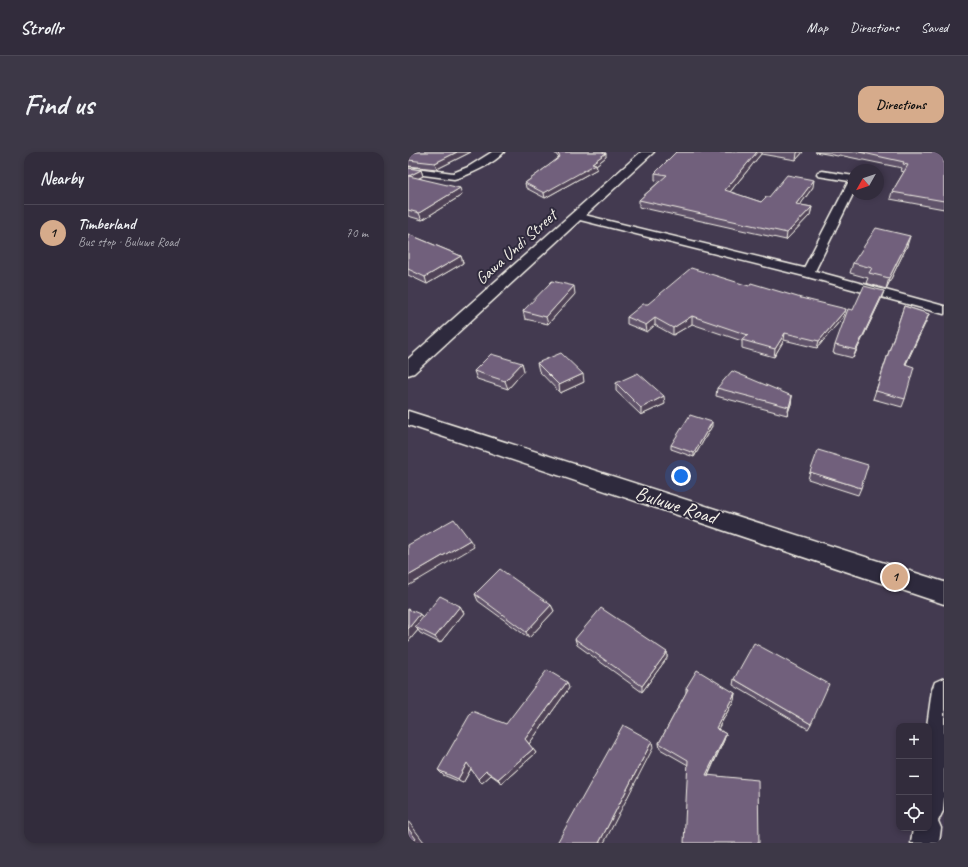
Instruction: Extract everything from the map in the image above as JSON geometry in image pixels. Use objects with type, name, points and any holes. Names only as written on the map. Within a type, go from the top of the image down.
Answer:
[{"type":"street","points":[[408,170],[454,176],[472,169],[499,152]]},
{"type":"street","name":"Gawa Undi Street","points":[[408,369],[648,152]]},
{"type":"street","points":[[822,174],[848,179]]},
{"type":"street","points":[[808,274],[848,192]]},
{"type":"street","points":[[576,216],[808,274],[944,310]]},
{"type":"street","name":"Buluwe Road","points":[[408,418],[944,593]]},
{"type":"street","points":[[931,795],[944,690]]},
{"type":"street","points":[[925,843],[927,831]]},
{"type":"building","points":[[408,152],[457,152],[435,163],[408,160]]},
{"type":"building","points":[[557,152],[606,153],[592,163],[596,164],[544,193],[525,183],[560,157]]},
{"type":"building","points":[[676,152],[757,152],[725,190],[761,202],[766,197],[769,197],[787,175],[814,180],[796,204],[812,207],[787,233],[639,200],[667,175],[655,173]]},
{"type":"building","points":[[859,152],[944,152],[944,201],[892,192],[908,165],[903,164],[904,162]]},
{"type":"building","points":[[408,168],[421,170],[409,176],[460,188],[419,213],[408,210]]},
{"type":"building","points":[[876,228],[910,236],[889,278],[869,273],[872,268],[853,263]]},
{"type":"building","points":[[408,234],[461,256],[425,277],[408,269]]},
{"type":"building","points":[[691,268],[749,286],[751,283],[801,298],[846,309],[819,341],[785,333],[775,349],[742,340],[748,335],[692,316],[673,328],[655,318],[646,325],[627,317],[643,304],[648,304]]},
{"type":"building","points":[[552,281],[574,286],[546,317],[523,311]]},
{"type":"building","points":[[864,286],[884,291],[856,350],[835,345],[848,309],[853,310]]},
{"type":"building","points":[[904,306],[929,314],[905,364],[914,367],[905,399],[876,391]]},
{"type":"building","points":[[561,353],[583,374],[559,385],[537,363]]},
{"type":"building","points":[[491,354],[522,363],[505,381],[474,371]]},
{"type":"building","points":[[732,371],[792,396],[789,407],[717,388]]},
{"type":"building","points":[[638,373],[664,396],[641,408],[616,383]]},
{"type":"building","points":[[690,415],[712,422],[694,453],[671,445]]},
{"type":"building","points":[[818,450],[868,465],[861,488],[810,472]]},
{"type":"building","points":[[454,519],[470,540],[408,576],[408,545]]},
{"type":"building","points":[[500,569],[551,605],[526,632],[475,594]]},
{"type":"building","points":[[440,596],[460,606],[435,637],[415,627]]},
{"type":"building","points":[[601,608],[667,652],[642,686],[575,639]]},
{"type":"building","points":[[408,609],[420,614],[408,629]]},
{"type":"building","points":[[754,643],[829,684],[811,724],[734,679]]},
{"type":"building","points":[[547,670],[567,682],[525,739],[533,749],[498,779],[486,771],[478,779],[467,763],[458,779],[438,770],[472,711],[506,724]]},
{"type":"building","points":[[697,670],[735,693],[716,728],[726,734],[706,775],[758,780],[759,843],[684,843],[688,760],[659,743],[688,689],[686,688]]},
{"type":"building","points":[[623,725],[652,741],[599,843],[557,843]]},
{"type":"building","points":[[408,828],[416,839],[411,843],[408,843]]},
{"type":"place","name":"Timberland","points":[[895,577]]}]
